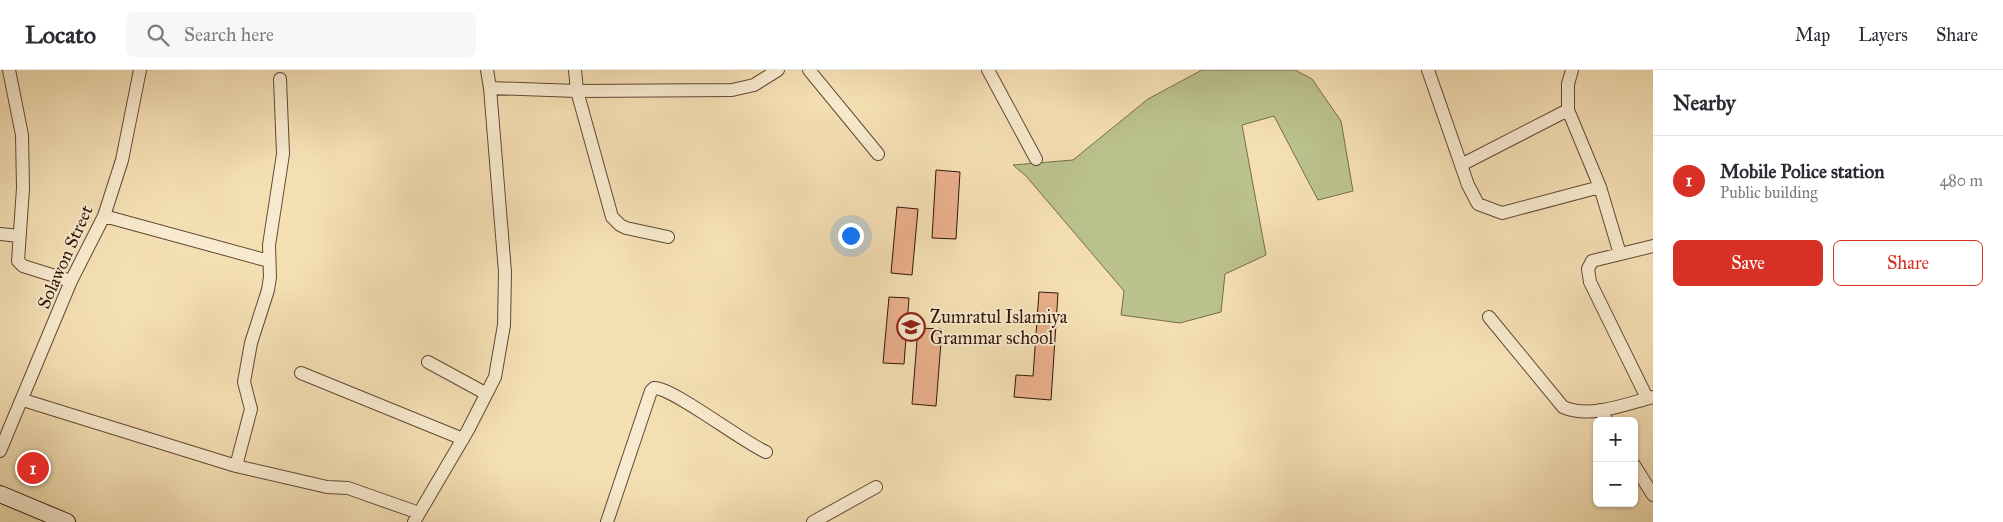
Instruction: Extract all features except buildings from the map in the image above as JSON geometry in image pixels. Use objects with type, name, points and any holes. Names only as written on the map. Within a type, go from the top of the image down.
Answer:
[{"type":"main road","points":[[0,494],[67,522]]},
{"type":"street","points":[[9,70],[22,135],[23,188],[18,261],[23,266],[71,281]]},
{"type":"street","name":"Solawon Street","points":[[0,451],[23,400],[71,281],[104,216],[122,160],[140,70]]},
{"type":"street","points":[[23,400],[236,466],[327,487],[348,488],[417,518],[463,439],[495,377],[504,325],[505,272],[490,88],[486,70]]},
{"type":"street","points":[[576,70],[577,91],[612,217],[626,228],[668,237]]},
{"type":"street","points":[[490,88],[577,91],[732,90],[754,85],[778,70]]},
{"type":"street","points":[[809,70],[878,154]]},
{"type":"street","points":[[988,70],[1036,159]]},
{"type":"street","points":[[1428,70],[1461,165],[1478,204],[1502,213],[1600,187]]},
{"type":"street","points":[[1572,70],[1568,84],[1568,110],[1600,187],[1620,254]]},
{"type":"street","points":[[236,466],[251,409],[244,382],[251,343],[268,290],[268,261],[284,154],[280,78]]},
{"type":"street","points":[[1461,165],[1568,110]]},
{"type":"street","points":[[104,216],[268,261]]},
{"type":"street","points":[[0,234],[19,236]]},
{"type":"street","points":[[1489,317],[1563,407],[1572,412],[1603,415],[1650,397],[1590,282],[1588,269],[1592,261],[1653,246]]},
{"type":"street","points":[[428,362],[486,393]]},
{"type":"street","points":[[301,373],[463,439]]},
{"type":"street","points":[[607,522],[650,391],[654,388],[671,393],[749,444],[766,452]]},
{"type":"street","points":[[1638,471],[1653,495]]},
{"type":"street","points":[[813,522],[876,487]]},
{"type":"green space","points":[[1202,70],[1295,70],[1312,79],[1341,121],[1353,191],[1318,200],[1274,116],[1242,125],[1266,255],[1225,274],[1221,312],[1180,323],[1121,315],[1124,291],[1026,176],[1013,165],[1073,160],[1148,99]]},
{"type":"place","name":"Zumratul Islamiya Grammar school","points":[[911,327]]},
{"type":"place","name":"Mobile Police station","points":[[33,468]]}]
